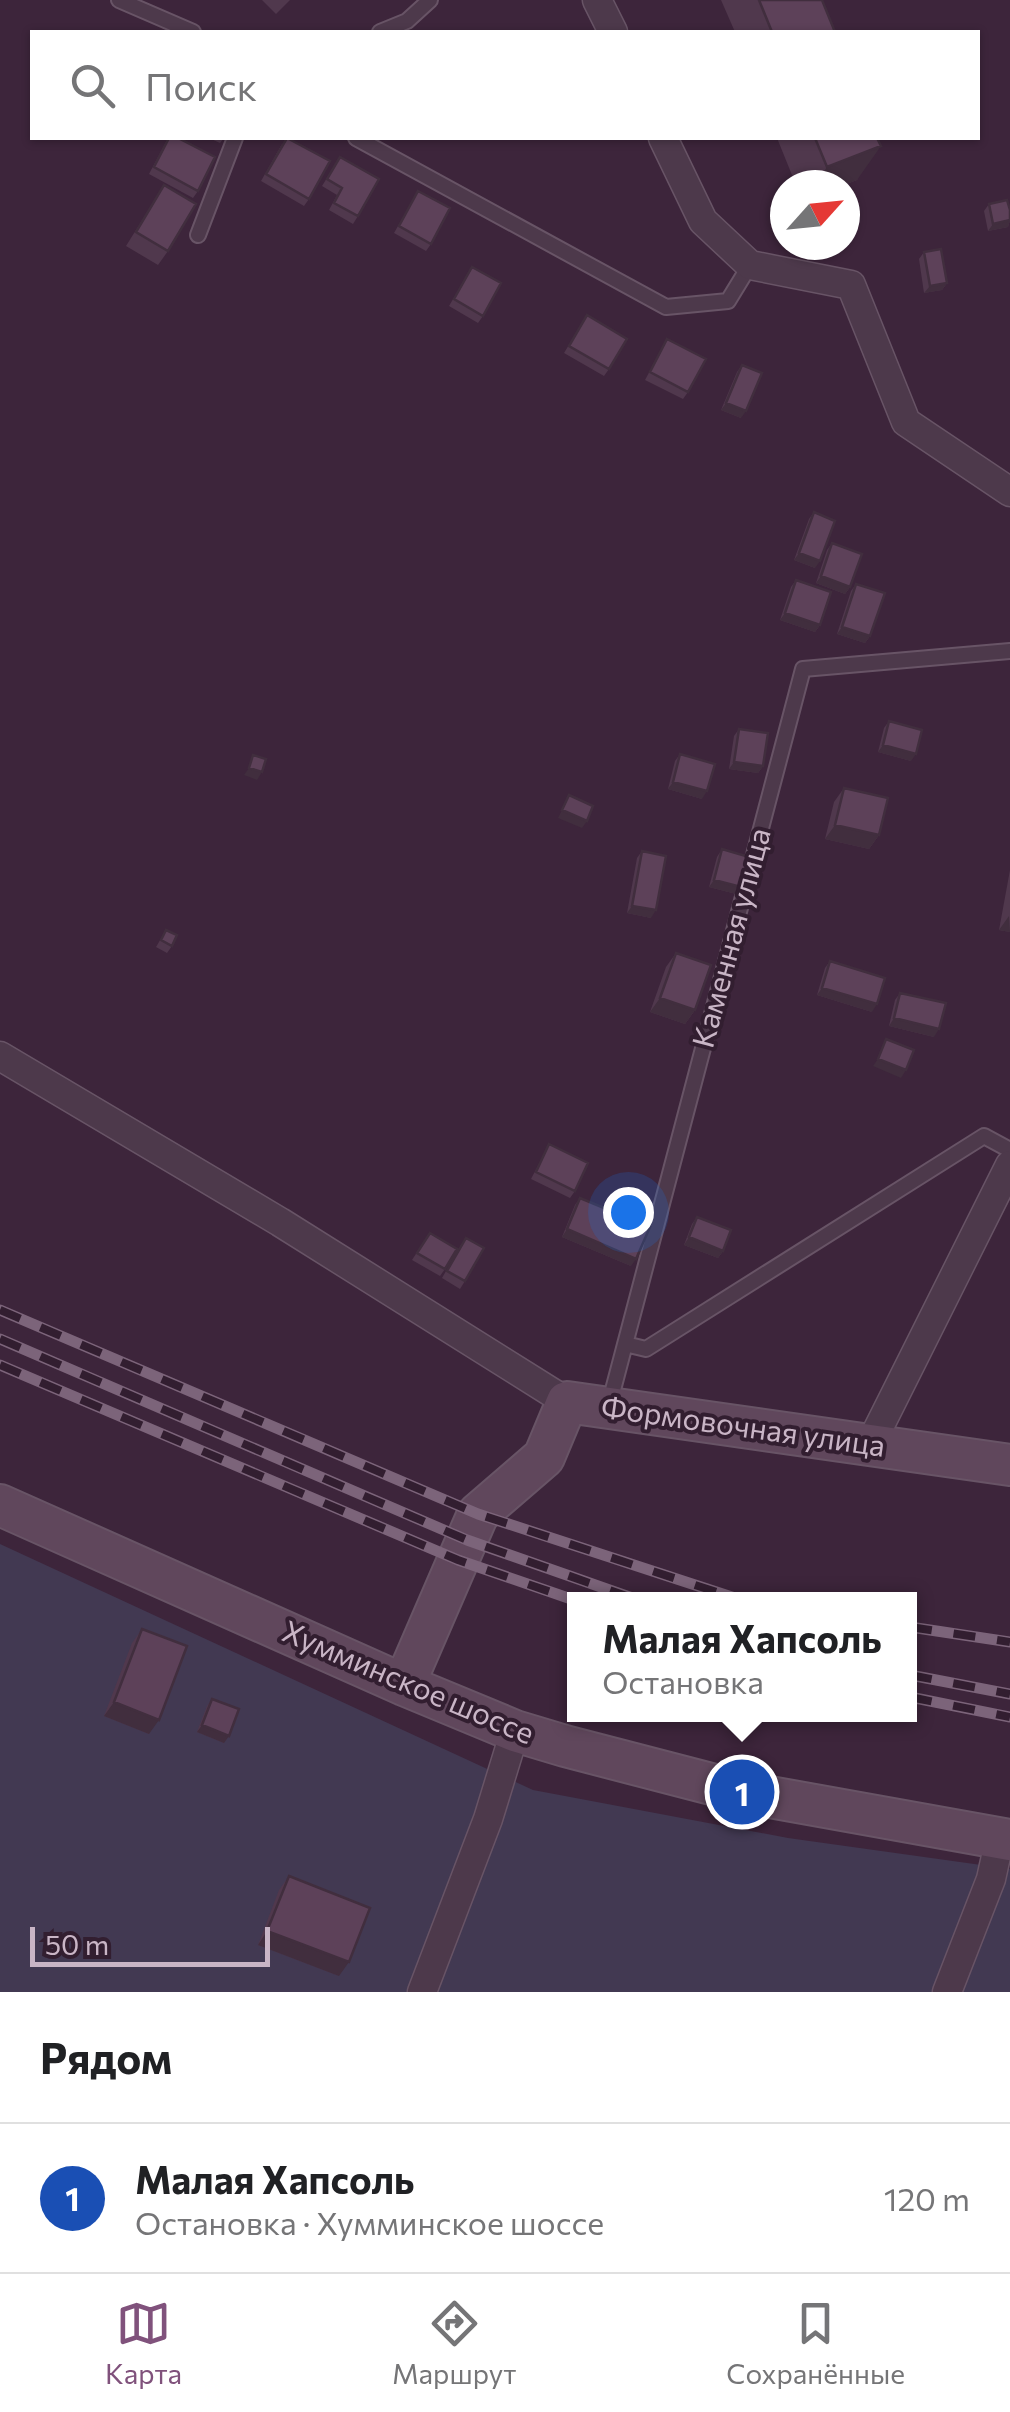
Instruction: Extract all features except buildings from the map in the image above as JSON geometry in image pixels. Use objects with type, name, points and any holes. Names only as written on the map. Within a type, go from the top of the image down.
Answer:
[{"type":"main road","name":"Формовочная улица","points":[[404,1685],[478,1514],[544,1457],[567,1402],[1010,1465]]},
{"type":"main road","name":"Хумминское шоссе","points":[[0,1504],[404,1685],[515,1730],[742,1792],[1005,1839]]},
{"type":"street","points":[[597,0],[612,30]]},
{"type":"street","points":[[664,140],[703,222],[750,266],[851,285],[906,422],[1010,492]]},
{"type":"street","points":[[0,1056],[280,1222],[567,1402]]},
{"type":"street","points":[[870,1445],[1010,1165]]},
{"type":"street","points":[[422,1992],[488,1819],[515,1730]]},
{"type":"street","points":[[948,1992],[1005,1839]]},
{"type":"lane","points":[[118,0],[188,30]]},
{"type":"lane","points":[[385,30],[407,21],[430,0]]},
{"type":"lane","points":[[198,235],[233,140]]},
{"type":"lane","points":[[360,140],[666,307],[728,302],[750,266]]},
{"type":"lane","name":"Каменная улица","points":[[608,1408],[803,669],[1010,650]]},
{"type":"lane","points":[[625,1344],[646,1349],[984,1136],[1010,1150]]},
{"type":"shaded area","points":[[0,1544],[533,1790],[788,1838],[1010,1869],[1010,1992],[0,1992]]},
{"type":"railway","points":[[0,1310],[478,1514],[717,1592]]},
{"type":"railway","points":[[0,1339],[467,1540],[615,1592]]},
{"type":"railway","points":[[0,1365],[458,1560],[567,1598]]},
{"type":"railway","points":[[917,1628],[1010,1642]]},
{"type":"railway","points":[[917,1676],[1010,1694]]},
{"type":"railway","points":[[917,1698],[1010,1717]]},
{"type":"place","name":"Малая Хапсоль","points":[[742,1792]]}]
